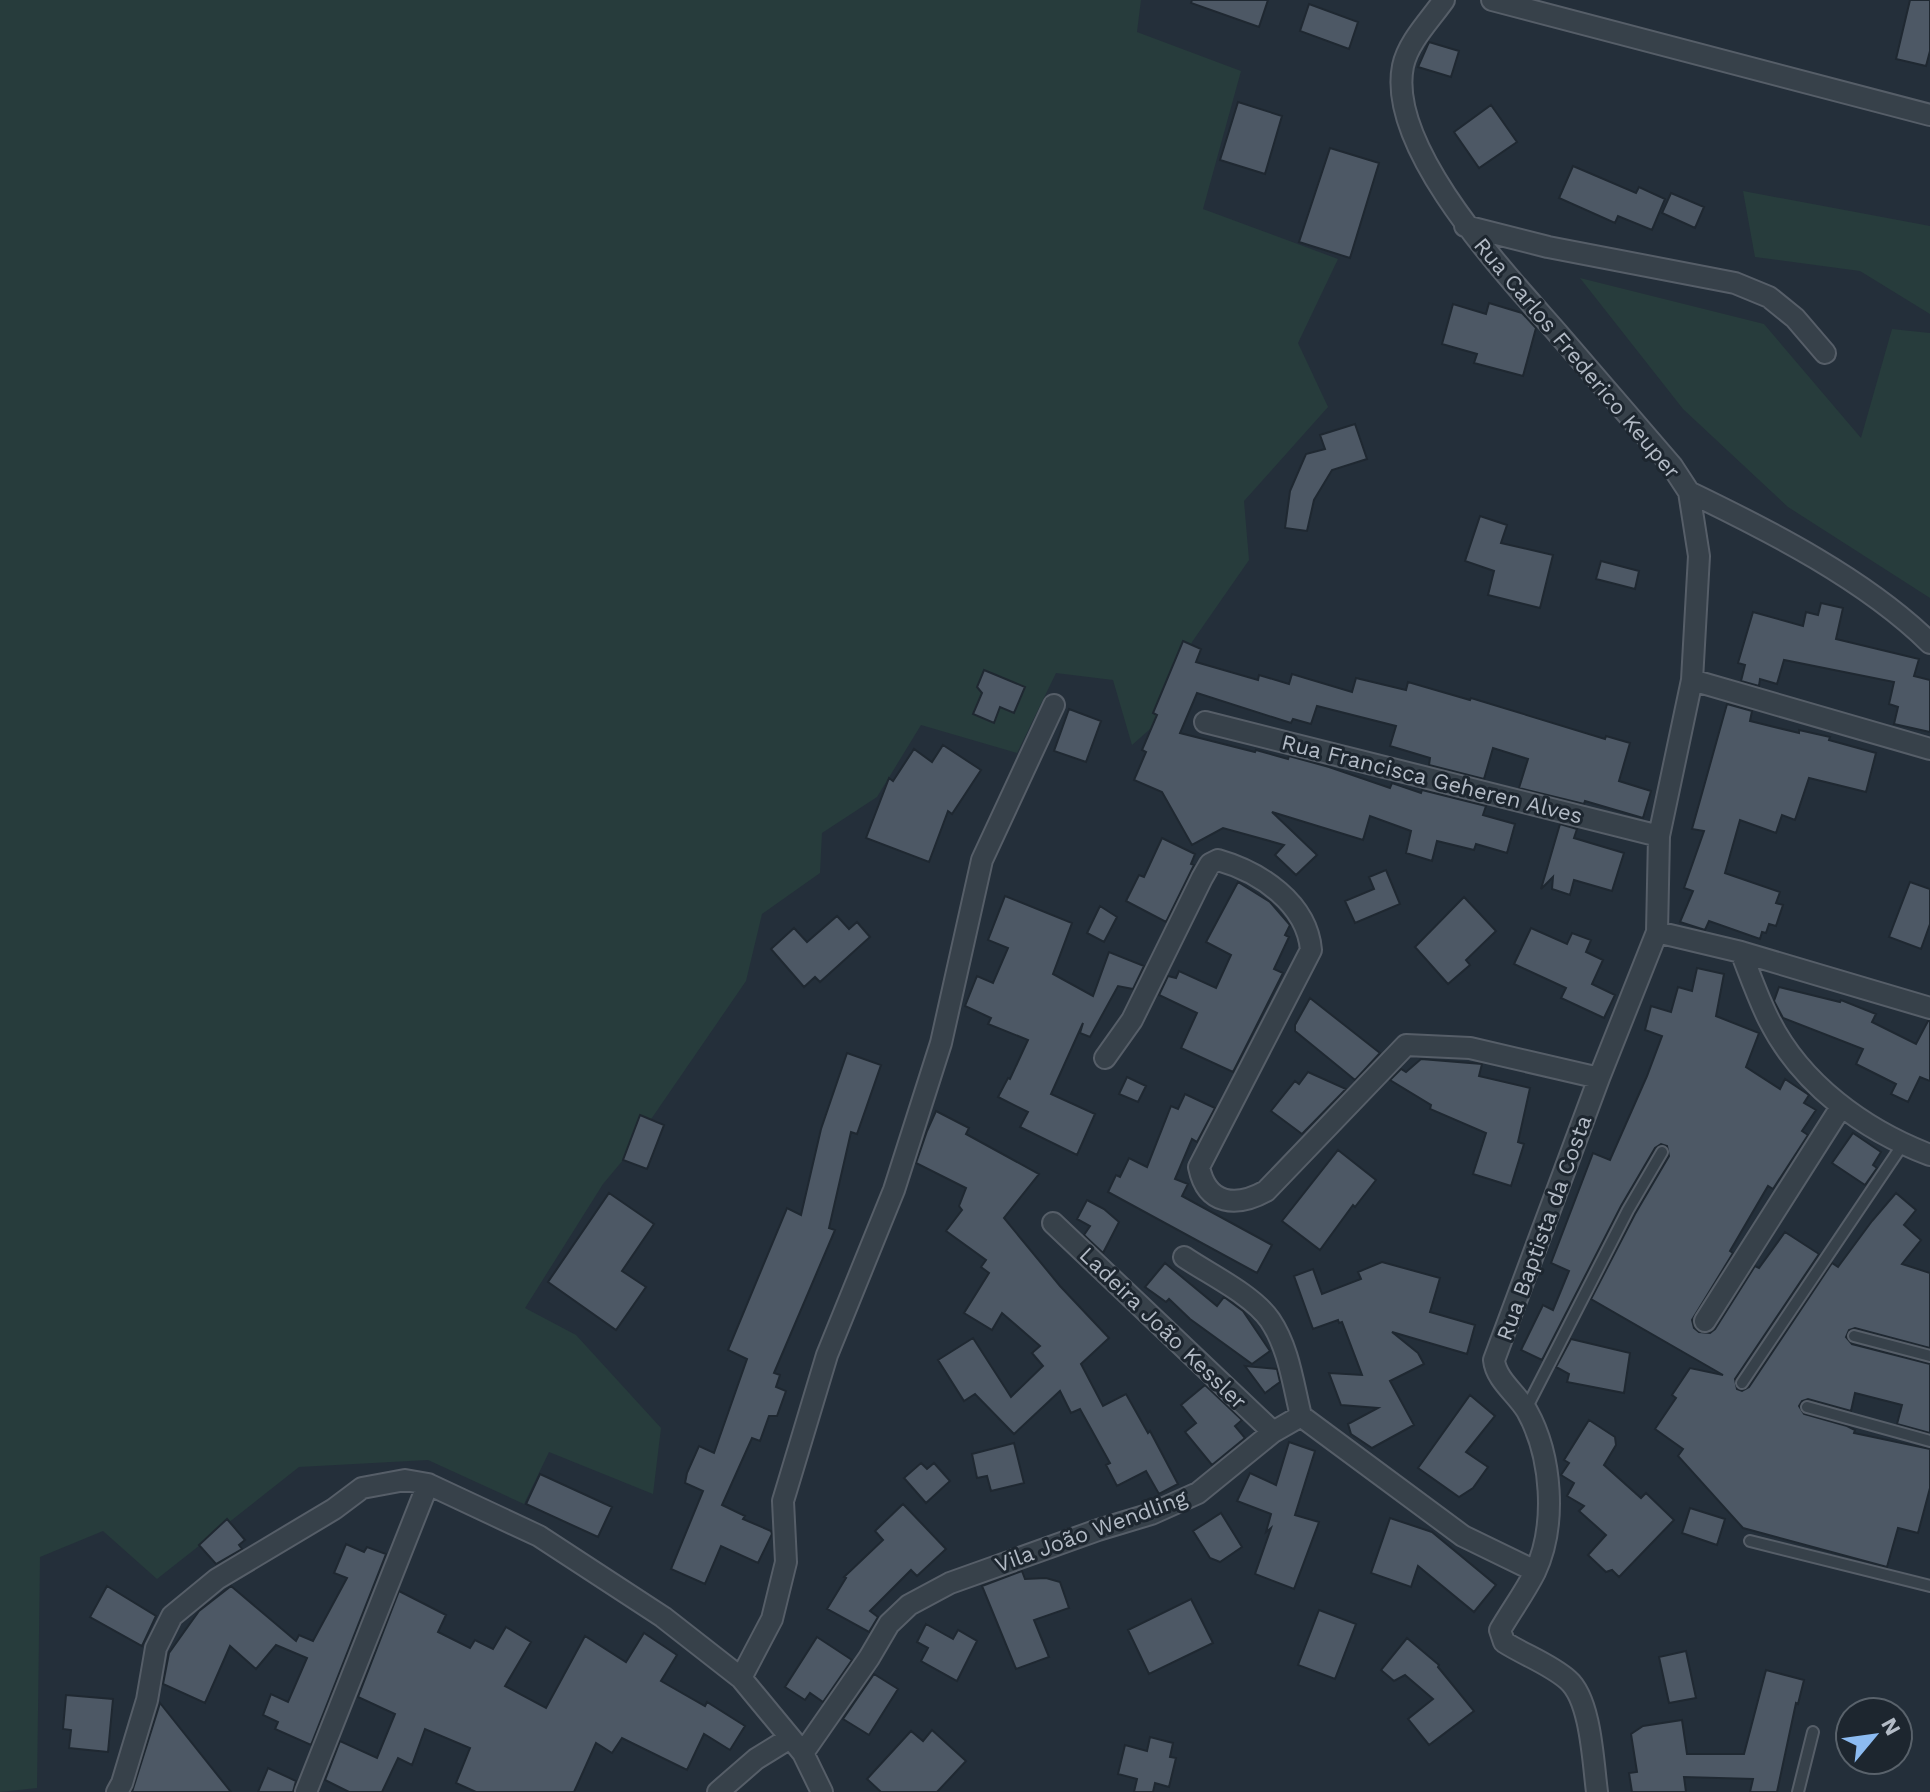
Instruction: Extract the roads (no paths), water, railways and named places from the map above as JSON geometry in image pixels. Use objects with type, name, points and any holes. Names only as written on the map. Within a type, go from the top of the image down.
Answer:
[{"type":"street","name":"Rua Carlos Frederico Keuper","points":[[1444,0],[1410,47],[1403,65],[1401,90],[1406,113],[1421,150],[1465,226],[1663,454],[1689,492],[1699,556],[1692,680],[1659,836],[1657,932]]},
{"type":"street","points":[[1492,0],[1930,115]]},
{"type":"street","points":[[1465,226],[1548,247],[1735,283],[1769,297],[1825,353]]},
{"type":"street","points":[[1689,492],[1746,519],[1853,582],[1903,617],[1930,643]]},
{"type":"street","points":[[1692,680],[1930,749]]},
{"type":"street","points":[[741,1678],[772,1619],[786,1562],[783,1501],[827,1355],[894,1190],[941,1043],[982,860],[1054,705]]},
{"type":"street","name":"Rua Francisca Geheren Alves","points":[[1205,722],[1659,836]]},
{"type":"street","points":[[1105,1058],[1132,1020],[1202,878],[1210,864],[1218,860],[1242,867],[1267,883],[1291,905],[1303,919],[1311,950],[1199,1167],[1202,1180],[1214,1195],[1227,1201],[1249,1200],[1266,1191],[1406,1045],[1470,1048],[1599,1078]]},
{"type":"street","points":[[1657,932],[1741,952],[1930,1008]]},
{"type":"street","name":"Rua Baptista da Costa","points":[[1597,1792],[1584,1705],[1578,1690],[1567,1678],[1504,1642],[1500,1635],[1535,1571],[1546,1536],[1548,1505],[1545,1465],[1538,1436],[1526,1409],[1495,1369],[1494,1360],[1657,932]]},
{"type":"street","points":[[1741,952],[1770,1021],[1795,1061],[1841,1107],[1903,1144],[1930,1155]]},
{"type":"street","points":[[1705,1321],[1841,1107]]},
{"type":"street","name":"Ladeira João Kessler","points":[[1053,1223],[1273,1432]]},
{"type":"street","points":[[1184,1257],[1258,1307],[1270,1320],[1285,1347],[1301,1416],[1463,1536],[1535,1571]]},
{"type":"street","name":"Vila João Wendling","points":[[796,1746],[869,1658],[889,1624],[909,1605],[950,1583],[1151,1514],[1198,1493],[1273,1432],[1301,1416]]},
{"type":"street","points":[[117,1792],[147,1700],[156,1648],[172,1616],[217,1579],[334,1509],[362,1488],[405,1480],[428,1484],[539,1536],[663,1617],[741,1678],[796,1746],[822,1792]]},
{"type":"street","points":[[306,1792],[428,1484]]},
{"type":"street","points":[[718,1792],[756,1759],[796,1746]]},
{"type":"lane","points":[[1742,1383],[1903,1144]]},
{"type":"lane","points":[[1526,1409],[1628,1210],[1662,1152]]},
{"type":"lane","points":[[1854,1336],[1930,1356]]},
{"type":"lane","points":[[1807,1407],[1930,1441]]},
{"type":"lane","points":[[1750,1541],[1930,1586]]},
{"type":"lane","points":[[1798,1792],[1813,1732]]}]
